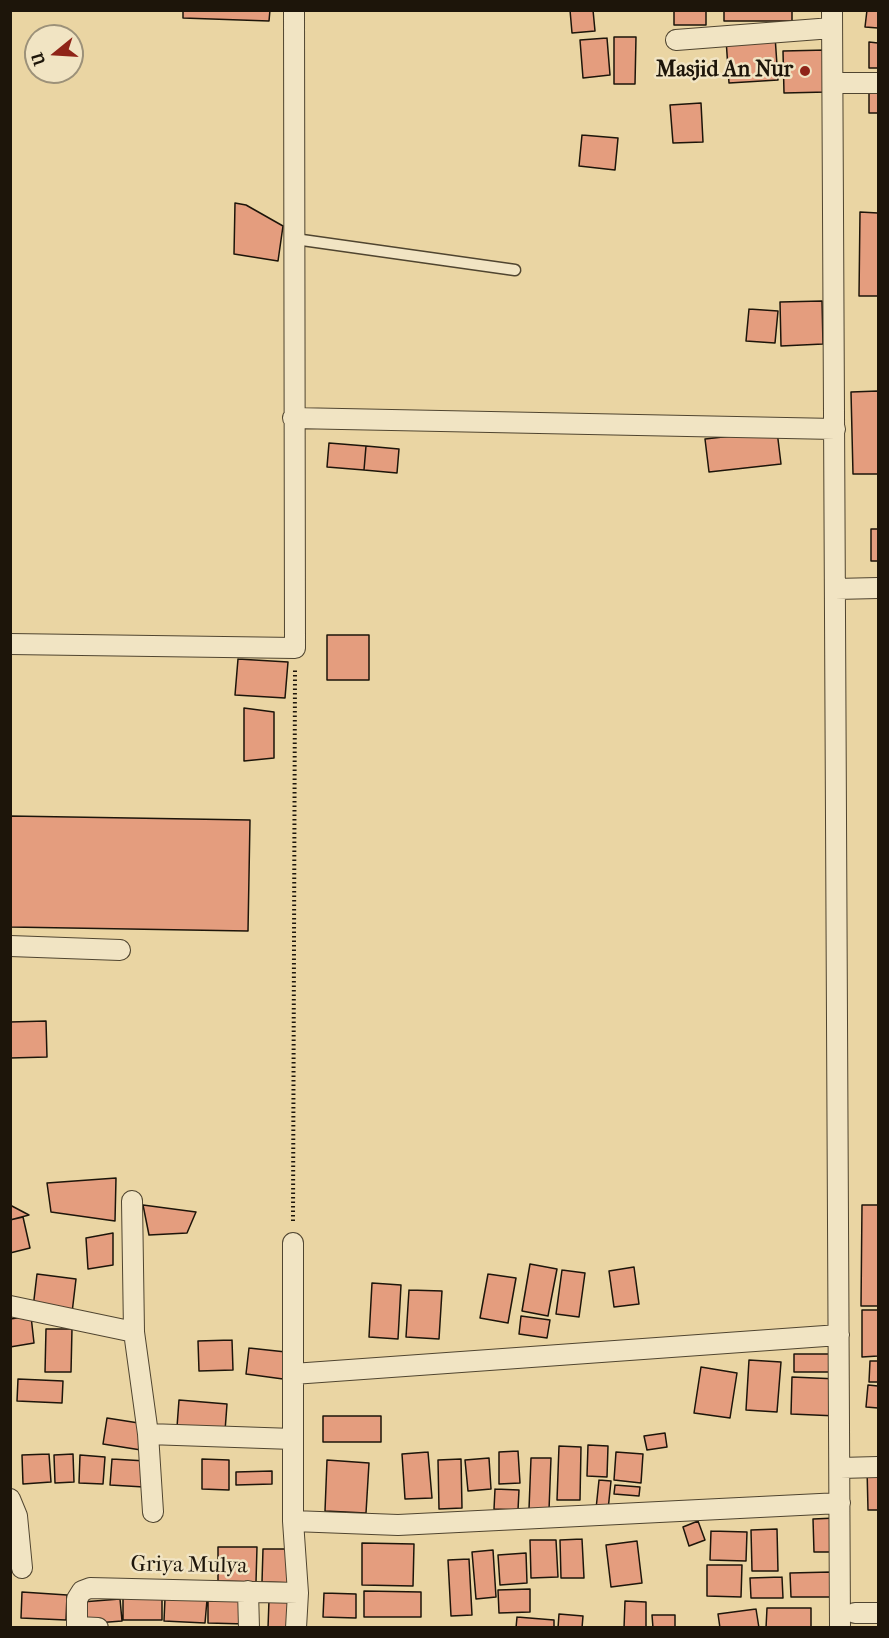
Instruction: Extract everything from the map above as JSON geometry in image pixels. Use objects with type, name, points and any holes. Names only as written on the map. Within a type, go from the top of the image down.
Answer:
[{"type":"street","points":[[10,644],[295,648],[294,10]]},
{"type":"street","points":[[676,40],[832,19],[840,1628]]},
{"type":"street","points":[[833,83],[879,83]]},
{"type":"street","points":[[293,418],[835,429]]},
{"type":"street","points":[[835,589],[879,588]]},
{"type":"street","points":[[10,946],[120,950]]},
{"type":"street","points":[[132,1201],[134,1332],[148,1434],[153,1512]]},
{"type":"street","points":[[293,1243],[293,1521],[298,1593],[296,1628]]},
{"type":"street","points":[[10,1306],[134,1332]]},
{"type":"street","points":[[293,1374],[839,1335]]},
{"type":"street","points":[[148,1434],[293,1439]]},
{"type":"street","points":[[840,1468],[879,1467]]},
{"type":"street","points":[[10,1499],[16,1516],[22,1568]]},
{"type":"street","points":[[293,1521],[398,1525],[840,1503]]},
{"type":"street","name":"Griya Mulya","points":[[77,1627],[77,1599],[82,1591],[90,1588],[298,1593]]},
{"type":"street","points":[[248,1592],[249,1628]]},
{"type":"street","points":[[855,1613],[879,1613]]},
{"type":"street","points":[[77,1627],[98,1628]]},
{"type":"lane","points":[[295,239],[515,270]]},
{"type":"path","points":[[293,1243],[295,648]]},
{"type":"building","points":[[183,10],[270,10],[269,21],[183,18]]},
{"type":"building","points":[[570,10],[593,10],[595,31],[572,33]]},
{"type":"building","points":[[674,10],[706,10],[706,25],[674,25]]},
{"type":"building","points":[[724,10],[792,10],[792,21],[724,21]]},
{"type":"building","points":[[867,10],[878,10],[878,28],[865,27]]},
{"type":"building","points":[[775,36],[778,80],[729,83],[726,39]]},
{"type":"building","points":[[614,37],[636,37],[635,84],[614,84]]},
{"type":"building","points":[[607,38],[610,75],[583,78],[580,40]]},
{"type":"building","points":[[869,42],[878,43],[878,68],[869,68]]},
{"type":"building","name":"Masjid An Nur","points":[[827,50],[827,92],[784,93],[783,51]]},
{"type":"building","points":[[869,84],[878,84],[878,113],[869,113]]},
{"type":"building","points":[[701,103],[703,142],[673,143],[670,105]]},
{"type":"building","points":[[582,135],[618,138],[615,170],[579,166]]},
{"type":"building","points":[[235,203],[246,205],[283,226],[278,261],[234,254]]},
{"type":"building","points":[[860,212],[878,213],[878,296],[859,296]]},
{"type":"building","points":[[822,301],[823,344],[781,346],[780,302]]},
{"type":"building","points":[[749,309],[778,311],[775,343],[746,341]]},
{"type":"building","points":[[878,391],[878,474],[853,474],[851,392]]},
{"type":"building","points":[[777,431],[781,464],[709,472],[705,439]]},
{"type":"building","points":[[329,443],[366,446],[364,470],[327,467]]},
{"type":"building","points":[[366,446],[399,449],[397,473],[364,470]]},
{"type":"building","points":[[871,529],[878,529],[878,561],[871,561]]},
{"type":"building","points":[[327,635],[369,635],[369,680],[327,680]]},
{"type":"building","points":[[238,659],[288,662],[285,698],[235,695]]},
{"type":"building","points":[[244,708],[274,712],[274,758],[244,761]]},
{"type":"building","points":[[10,816],[250,820],[248,931],[10,927]]},
{"type":"building","points":[[46,1021],[47,1057],[10,1058],[10,1022]]},
{"type":"building","points":[[116,1178],[115,1221],[51,1212],[47,1183]]},
{"type":"building","points":[[10,1205],[29,1215],[10,1220]]},
{"type":"building","points":[[143,1205],[196,1212],[187,1233],[149,1235]]},
{"type":"building","points":[[862,1205],[878,1205],[878,1306],[861,1306]]},
{"type":"building","points":[[23,1217],[30,1248],[10,1253],[10,1220]]},
{"type":"building","points":[[113,1233],[113,1265],[88,1269],[86,1238]]},
{"type":"building","points":[[530,1264],[557,1269],[548,1316],[522,1311]]},
{"type":"building","points":[[634,1267],[639,1304],[614,1307],[609,1271]]},
{"type":"building","points":[[562,1270],[585,1273],[579,1317],[556,1314]]},
{"type":"building","points":[[37,1274],[76,1279],[72,1313],[33,1308]]},
{"type":"building","points":[[488,1274],[516,1278],[508,1323],[480,1318]]},
{"type":"building","points":[[372,1283],[401,1285],[398,1339],[369,1337]]},
{"type":"building","points":[[409,1290],[442,1291],[439,1339],[406,1337]]},
{"type":"building","points":[[862,1310],[878,1310],[878,1356],[862,1357]]},
{"type":"building","points":[[31,1316],[34,1343],[10,1347],[10,1319]]},
{"type":"building","points":[[521,1316],[550,1320],[547,1338],[519,1334]]},
{"type":"building","points":[[46,1329],[72,1329],[71,1372],[45,1372]]},
{"type":"building","points":[[232,1340],[233,1370],[199,1371],[198,1341]]},
{"type":"building","points":[[249,1348],[286,1352],[283,1379],[246,1374]]},
{"type":"building","points":[[794,1354],[832,1354],[832,1372],[794,1372]]},
{"type":"building","points":[[749,1360],[781,1362],[777,1412],[746,1410]]},
{"type":"building","points":[[870,1361],[878,1361],[878,1382],[869,1382]]},
{"type":"building","points":[[701,1367],[737,1373],[730,1418],[694,1413]]},
{"type":"building","points":[[792,1377],[838,1379],[837,1416],[791,1414]]},
{"type":"building","points":[[18,1379],[63,1381],[62,1403],[17,1401]]},
{"type":"building","points":[[868,1385],[878,1386],[878,1408],[866,1407]]},
{"type":"building","points":[[179,1400],[227,1404],[225,1431],[177,1427]]},
{"type":"building","points":[[323,1416],[381,1416],[381,1442],[323,1442]]},
{"type":"building","points":[[107,1418],[145,1424],[141,1450],[103,1444]]},
{"type":"building","points":[[665,1433],[667,1447],[647,1450],[644,1436]]},
{"type":"building","points":[[588,1445],[608,1446],[607,1477],[587,1476]]},
{"type":"building","points":[[559,1446],[581,1447],[580,1500],[557,1500]]},
{"type":"building","points":[[518,1451],[520,1483],[499,1484],[499,1452]]},
{"type":"building","points":[[428,1452],[432,1498],[405,1499],[402,1454]]},
{"type":"building","points":[[616,1452],[643,1454],[641,1483],[614,1480]]},
{"type":"building","points":[[49,1454],[51,1482],[23,1484],[22,1455]]},
{"type":"building","points":[[73,1454],[74,1482],[55,1483],[54,1455]]},
{"type":"building","points":[[80,1455],[105,1457],[103,1484],[79,1483]]},
{"type":"building","points":[[489,1458],[491,1489],[468,1491],[465,1460]]},
{"type":"building","points":[[531,1458],[551,1458],[549,1510],[529,1509]]},
{"type":"building","points":[[112,1459],[146,1461],[144,1487],[110,1485]]},
{"type":"building","points":[[202,1459],[229,1460],[229,1490],[202,1489]]},
{"type":"building","points":[[461,1459],[462,1508],[439,1509],[438,1460]]},
{"type":"building","points":[[327,1460],[369,1463],[366,1513],[325,1511]]},
{"type":"building","points":[[878,1467],[878,1510],[868,1510],[867,1468]]},
{"type":"building","points":[[272,1471],[272,1484],[236,1485],[236,1472]]},
{"type":"building","points":[[599,1480],[611,1481],[608,1510],[596,1509]]},
{"type":"building","points":[[615,1485],[640,1487],[639,1496],[614,1494]]},
{"type":"building","points":[[495,1489],[519,1490],[518,1510],[494,1509]]},
{"type":"building","points":[[836,1518],[836,1552],[814,1552],[813,1519]]},
{"type":"building","points":[[698,1521],[705,1540],[689,1546],[683,1527]]},
{"type":"building","points":[[777,1529],[778,1571],[752,1571],[751,1530]]},
{"type":"building","points":[[711,1531],[747,1532],[746,1561],[710,1560]]},
{"type":"building","points":[[582,1539],[584,1578],[561,1578],[560,1540]]},
{"type":"building","points":[[530,1540],[556,1540],[558,1577],[531,1578]]},
{"type":"building","points":[[637,1541],[642,1583],[611,1587],[606,1545]]},
{"type":"building","points":[[362,1543],[414,1544],[413,1586],[362,1585]]},
{"type":"building","points":[[218,1547],[257,1547],[256,1582],[218,1581]]},
{"type":"building","points":[[263,1549],[295,1549],[294,1583],[262,1582]]},
{"type":"building","points":[[493,1550],[496,1597],[476,1599],[472,1552]]},
{"type":"building","points":[[526,1553],[527,1583],[500,1585],[498,1555]]},
{"type":"building","points":[[469,1559],[472,1615],[451,1616],[448,1560]]},
{"type":"building","points":[[707,1565],[742,1565],[741,1597],[707,1596]]},
{"type":"building","points":[[831,1572],[831,1597],[791,1597],[790,1573]]},
{"type":"building","points":[[782,1577],[783,1598],[751,1598],[750,1578]]},
{"type":"building","points":[[530,1589],[530,1612],[499,1613],[498,1590]]},
{"type":"building","points":[[364,1591],[421,1592],[421,1617],[364,1617]]},
{"type":"building","points":[[22,1592],[67,1595],[66,1620],[21,1618]]},
{"type":"building","points":[[324,1593],[356,1594],[356,1618],[323,1617]]},
{"type":"building","points":[[123,1598],[162,1598],[162,1620],[123,1620]]},
{"type":"building","points":[[165,1598],[207,1600],[205,1623],[164,1621]]},
{"type":"building","points":[[120,1599],[122,1621],[83,1624],[82,1602]]},
{"type":"building","points":[[269,1600],[294,1601],[293,1628],[268,1628]]},
{"type":"building","points":[[208,1601],[246,1601],[246,1624],[208,1623]]},
{"type":"building","points":[[625,1601],[646,1602],[646,1628],[624,1628]]},
{"type":"building","points":[[767,1608],[811,1608],[811,1628],[766,1628]]},
{"type":"building","points":[[756,1609],[759,1628],[720,1628],[718,1614]]},
{"type":"building","points":[[559,1614],[583,1616],[582,1628],[558,1628]]},
{"type":"building","points":[[652,1615],[675,1615],[675,1628],[653,1628]]},
{"type":"building","points":[[517,1617],[554,1620],[554,1628],[516,1628]]},
{"type":"place","name":"Masjid An Nur","points":[[805,71]]}]
